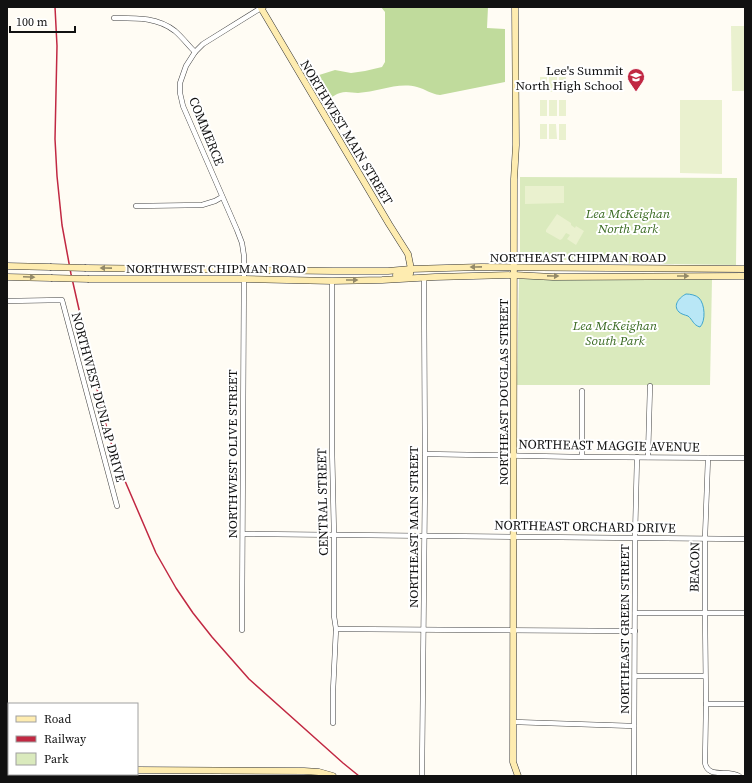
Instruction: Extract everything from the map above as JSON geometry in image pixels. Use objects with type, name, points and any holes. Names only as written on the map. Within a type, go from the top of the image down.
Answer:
[{"type":"main road","name":"NORTHWEST MAIN STREET","points":[[261,7],[408,254],[411,269]]},
{"type":"main road","name":"NORTHEAST DOUGLAS STREET","points":[[515,7],[516,145],[514,179],[515,267],[513,536],[514,762],[518,776]]},
{"type":"main road","name":"NORTHWEST CHIPMAN ROAD","points":[[7,266],[372,271],[411,269]]},
{"type":"main road","name":"NORTHEAST CHIPMAN ROAD","points":[[411,269],[515,267],[745,269]]},
{"type":"main road","points":[[382,280],[390,276],[410,274],[411,269]]},
{"type":"main road","name":"NORTHEAST CHIPMAN ROAD","points":[[424,278],[514,275],[745,276]]},
{"type":"main road","name":"NORTHWEST CHIPMAN ROAD","points":[[7,277],[89,279],[332,280],[424,278]]},
{"type":"main road","points":[[138,770],[183,773],[304,771],[319,772],[333,776]]},
{"type":"street","name":"COMMERCE","points":[[244,270],[242,243],[183,106],[180,92],[180,82],[186,66],[194,52],[203,44],[261,7]]},
{"type":"street","points":[[114,18],[141,18],[166,25],[176,32],[194,52]]},
{"type":"street","points":[[136,206],[202,204],[215,201],[222,197]]},
{"type":"street","name":"NORTHWEST OLIVE STREET","points":[[242,630],[244,270]]},
{"type":"street","name":"NORTHEAST MAIN STREET","points":[[422,776],[425,454],[424,278]]},
{"type":"street","name":"CENTRAL STREET","points":[[332,280],[332,446],[334,616],[336,629],[333,723]]},
{"type":"street","name":"NORTHWEST DUNLAP DRIVE","points":[[7,301],[62,300],[117,506]]},
{"type":"street","points":[[648,457],[650,386]]},
{"type":"street","points":[[582,391],[582,457]]},
{"type":"street","name":"NORTHEAST MAGGIE AVENUE","points":[[425,454],[745,458]]},
{"type":"street","name":"NORTHEAST GREEN STREET","points":[[632,776],[636,613],[635,538],[637,457]]},
{"type":"street","name":"BEACON","points":[[708,458],[705,538],[705,763],[708,770],[717,773],[737,774],[739,776]]},
{"type":"street","name":"NORTHEAST ORCHARD DRIVE","points":[[243,534],[745,539]]},
{"type":"street","points":[[636,613],[745,613]]},
{"type":"street","points":[[336,629],[635,631]]},
{"type":"street","points":[[635,676],[705,676]]},
{"type":"street","points":[[706,704],[745,704]]},
{"type":"street","points":[[514,722],[634,726]]},
{"type":"green space","points":[[381,7],[488,7],[487,28],[505,29],[505,82],[440,95],[433,94],[417,87],[395,86],[358,93],[342,92],[329,99],[316,76],[335,70],[351,73],[365,71],[382,67],[385,62],[385,12]]},
{"type":"green space","points":[[731,26],[745,26],[745,91],[732,91]]},
{"type":"green space","points":[[540,77],[547,77],[547,92],[540,92]]},
{"type":"green space","points":[[549,77],[557,77],[557,92],[549,92]]},
{"type":"green space","points":[[559,77],[566,77],[566,92],[559,92]]},
{"type":"green space","points":[[540,100],[547,100],[547,116],[540,116]]},
{"type":"green space","points":[[549,100],[557,100],[557,116],[549,116]]},
{"type":"green space","points":[[559,100],[566,100],[566,116],[559,116]]},
{"type":"green space","points":[[680,100],[722,100],[722,174],[680,173]]},
{"type":"green space","points":[[540,124],[547,124],[547,139],[540,139]]},
{"type":"green space","points":[[549,124],[556,124],[557,139],[549,139]]},
{"type":"green space","points":[[559,124],[566,124],[566,140],[559,140]]},
{"type":"green space","name":"Lea McKeighan North Park","points":[[520,177],[737,178],[736,265],[586,263],[567,260],[523,261],[520,258]]},
{"type":"green space","points":[[525,186],[564,186],[564,203],[525,204]]},
{"type":"green space","points":[[557,214],[571,223],[571,225],[575,228],[576,226],[584,231],[576,245],[567,239],[570,235],[566,233],[560,240],[546,232]]},
{"type":"green space","name":"Lea McKeighan South Park","points":[[519,279],[712,279],[710,385],[517,385]]},
{"type":"water","points":[[686,294],[698,297],[703,304],[704,317],[700,327],[694,324],[688,316],[679,312],[676,307],[681,297]]},
{"type":"railway","points":[[55,7],[57,46],[55,139],[62,225],[71,274],[102,411],[116,460],[156,553],[176,588],[193,613],[249,679],[359,776]]},
{"type":"place","name":"Lee's Summit North High School","points":[[636,92]]}]
